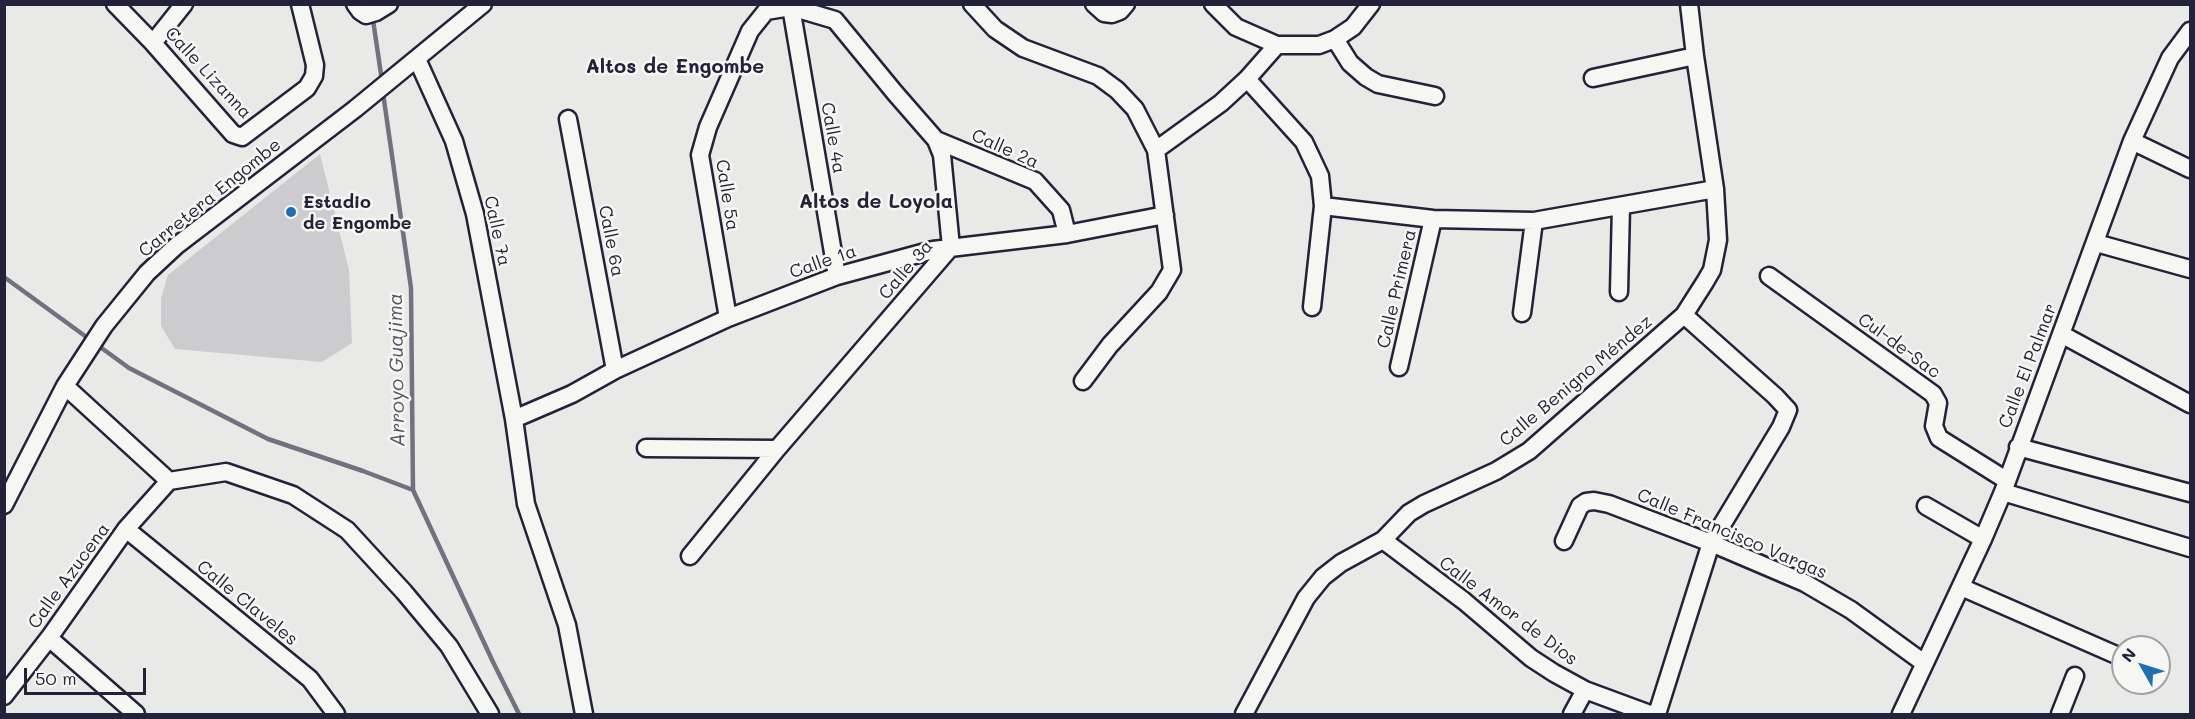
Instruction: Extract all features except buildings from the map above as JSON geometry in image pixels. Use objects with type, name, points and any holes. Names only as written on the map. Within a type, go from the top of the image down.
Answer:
[{"type":"street","name":"Calle Lizanna","points":[[115,4],[153,43],[233,134],[242,137],[249,134],[307,88],[314,76],[315,65],[300,4]]},
{"type":"street","points":[[153,43],[184,4]]},
{"type":"street","name":"Carretera Engombe","points":[[5,504],[65,386],[104,326],[147,273],[176,246],[397,76],[483,4]]},
{"type":"street","points":[[972,4],[995,29],[1023,48],[1098,76],[1117,90],[1135,110],[1156,150],[1172,270],[1159,292],[1110,345],[1083,381]]},
{"type":"street","points":[[1094,4],[1104,13],[1112,14],[1120,11],[1126,4]]},
{"type":"street","points":[[1213,4],[1236,27],[1277,45],[1319,45],[1335,39],[1353,27],[1371,4]]},
{"type":"street","name":"Calle Benigno Méndez","points":[[1244,714],[1306,598],[1323,577],[1341,563],[1383,540],[1409,513],[1496,471],[1529,451],[1684,315],[1708,276],[1716,255],[1718,240],[1715,189],[1689,4]]},
{"type":"street","name":"Calle 3a","points":[[690,556],[777,449],[951,247],[942,155],[936,140],[836,21],[791,7]]},
{"type":"street","name":"Calle 4a","points":[[791,7],[837,276]]},
{"type":"street","name":"Calle 5a","points":[[728,318],[700,155],[708,127],[750,31],[766,11],[791,7]]},
{"type":"street","name":"Calle El Palmar","points":[[1901,714],[1983,539],[2005,486],[2132,141],[2170,58],[2190,31]]},
{"type":"street","points":[[1335,39],[1350,63],[1378,84],[1434,96]]},
{"type":"street","points":[[1156,150],[1221,103],[1247,79],[1277,45]]},
{"type":"street","points":[[1593,78],[1695,56]]},
{"type":"street","name":"Calle 7a","points":[[417,59],[454,141],[475,214],[514,419]]},
{"type":"street","points":[[1247,79],[1304,142],[1320,176],[1323,206],[1312,307]]},
{"type":"street","name":"Calle 6a","points":[[568,119],[615,370]]},
{"type":"street","name":"Calle 2a","points":[[936,140],[1035,182],[1061,210],[1067,234]]},
{"type":"street","points":[[2132,141],[2190,169]]},
{"type":"street","points":[[1323,206],[1433,219],[1534,221],[1715,189]]},
{"type":"street","points":[[1619,292],[1621,206]]},
{"type":"street","name":"Calle 1a","points":[[514,419],[572,394],[615,370],[728,318],[837,276],[933,250],[1067,234],[1165,215]]},
{"type":"street","name":"Calle Primera","points":[[1398,367],[1433,219]]},
{"type":"street","points":[[1522,313],[1534,221]]},
{"type":"street","points":[[2096,243],[2190,269]]},
{"type":"street","name":"Cul-de-Sac","points":[[1769,276],[1934,394],[1938,403],[1934,426],[1940,438],[2005,486]]},
{"type":"street","points":[[1648,714],[1711,543],[1781,427],[1788,410],[1684,315]]},
{"type":"street","points":[[2061,334],[2190,404]]},
{"type":"street","points":[[65,386],[122,435],[169,481],[226,472],[293,495],[347,530],[404,592],[449,646],[490,714]]},
{"type":"street","points":[[514,419],[526,504],[567,625],[584,714]]},
{"type":"street","points":[[2018,447],[2190,493]]},
{"type":"street","points":[[646,448],[777,449]]},
{"type":"street","name":"Calle Azucena","points":[[4,696],[49,638],[126,530],[169,481]]},
{"type":"street","points":[[2005,486],[2190,548]]},
{"type":"street","name":"Calle Francisco Vargas","points":[[1564,541],[1580,506],[1594,501],[1711,543],[1805,583],[1829,596],[1924,663]]},
{"type":"street","points":[[1926,506],[1983,539]]},
{"type":"street","name":"Calle Claveles","points":[[126,530],[310,679],[336,714]]},
{"type":"street","name":"Calle Amor de Dios","points":[[1383,540],[1464,601],[1531,657],[1585,690],[1648,714]]},
{"type":"street","points":[[1961,587],[2111,653]]},
{"type":"street","points":[[49,638],[136,714]]},
{"type":"street","points":[[2060,714],[2075,676]]},
{"type":"street","points":[[1572,714],[1585,690]]},
{"type":"shaded area","name":"Estadio de Engombe","points":[[320,154],[349,270],[352,343],[322,362],[175,349],[161,326],[161,298],[168,275]]},
{"type":"waterway","name":"Arroyo Guajima","points":[[368,4],[373,20],[382,81]]},
{"type":"waterway","name":"Arroyo Guajima","points":[[383,93],[411,288],[413,490],[519,714]]},
{"type":"waterway","points":[[4,277],[129,368],[268,439],[413,490]]},
{"type":"place","name":"Estadio de Engombe","points":[[291,212]]},
{"type":"district","name":"Altos de Engombe","points":[[675,67]]},
{"type":"district","name":"Altos de Loyola","points":[[876,202]]}]
